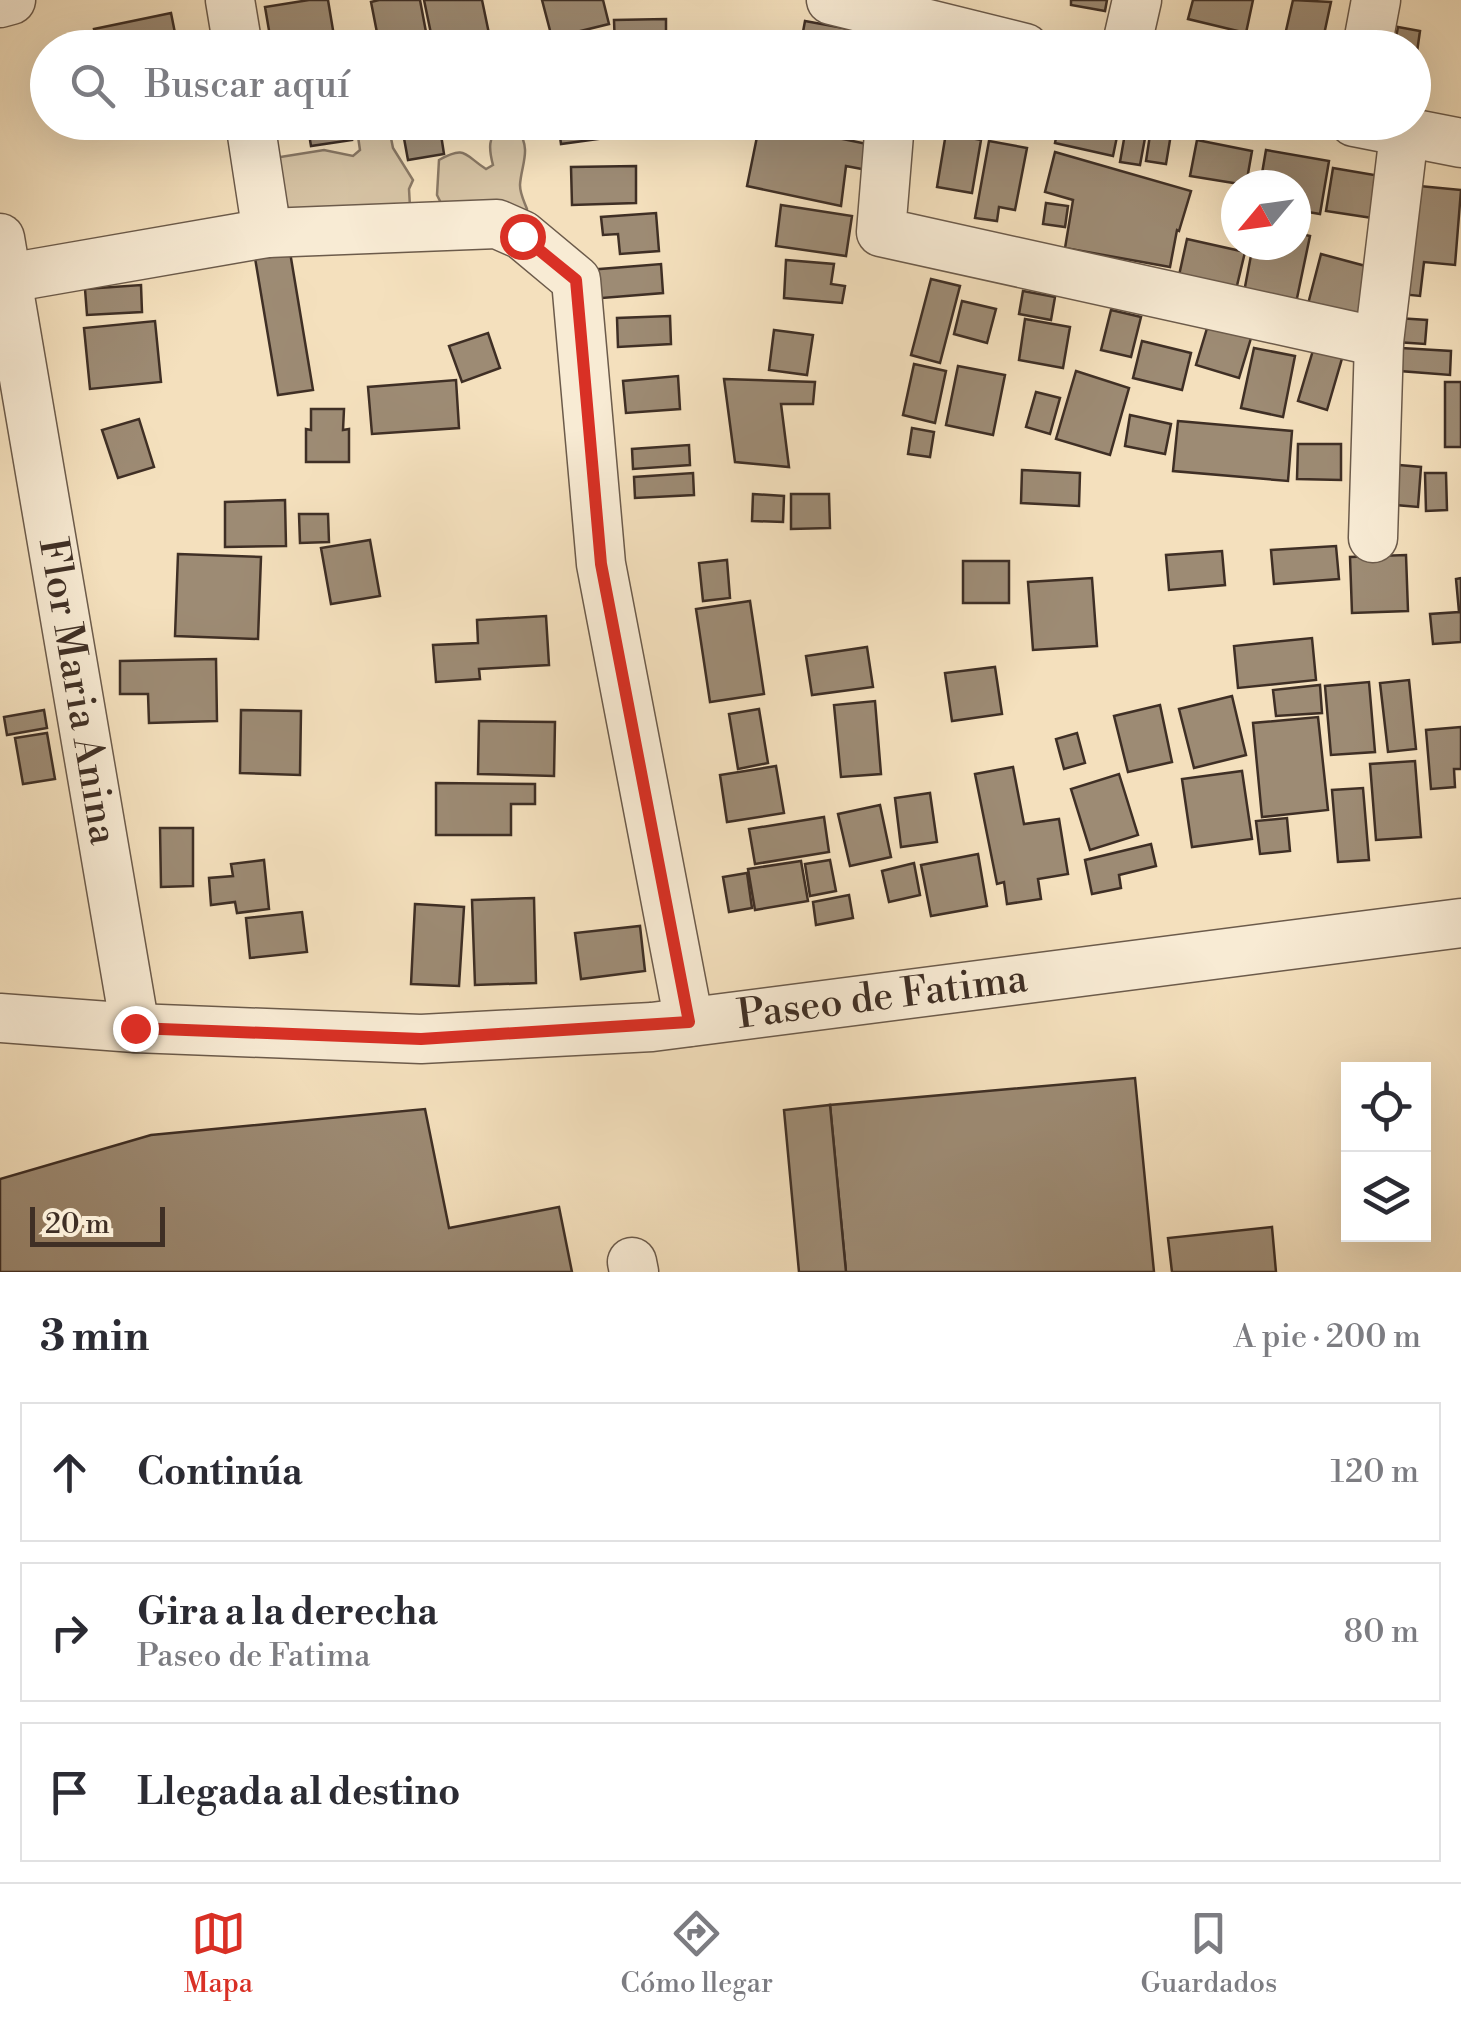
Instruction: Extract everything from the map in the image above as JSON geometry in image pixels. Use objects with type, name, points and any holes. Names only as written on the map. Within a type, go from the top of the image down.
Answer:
[{"type":"street","points":[[0,2],[11,0]]},
{"type":"street","points":[[230,0],[235,30]]},
{"type":"street","points":[[831,0],[938,30]]},
{"type":"street","points":[[1130,30],[1136,0]]},
{"type":"street","points":[[1370,30],[1376,0]]},
{"type":"street","points":[[1431,138],[1461,143]]},
{"type":"street","points":[[253,140],[267,232]]},
{"type":"street","points":[[889,140],[881,232],[1378,342]]},
{"type":"street","points":[[1373,538],[1378,342],[1403,140]]},
{"type":"street","points":[[4,258],[267,232],[497,224],[522,236],[576,280],[601,564],[689,1022]]},
{"type":"street","name":"Flor Maria Anina","points":[[4,258],[135,1028]]},
{"type":"street","name":"Paseo de Fatima","points":[[0,1018],[135,1028],[421,1039],[689,1022],[1461,923]]},
{"type":"shaded area","points":[[359,140],[391,140],[413,180],[410,207],[289,213],[274,158],[324,150],[353,156],[360,150]]},
{"type":"shaded area","points":[[492,140],[523,140],[525,158],[520,185],[527,209],[522,216],[442,205],[437,195],[439,160],[460,153],[486,169],[493,165]]},
{"type":"building","points":[[328,0],[333,30],[269,30],[265,7]]},
{"type":"building","points":[[420,0],[426,30],[376,30],[371,2]]},
{"type":"building","points":[[424,0],[482,0],[488,30],[430,30]]},
{"type":"building","points":[[542,0],[603,0],[609,24],[585,30],[550,30]]},
{"type":"building","points":[[1071,0],[1107,0],[1105,11],[1071,5]]},
{"type":"building","points":[[1193,0],[1253,0],[1247,30],[1188,19]]},
{"type":"building","points":[[1293,0],[1331,2],[1325,30],[1286,30]]},
{"type":"building","points":[[171,13],[174,30],[94,30]]},
{"type":"building","points":[[666,19],[666,30],[614,30],[614,20]]},
{"type":"building","points":[[805,21],[854,30],[803,30]]},
{"type":"building","points":[[310,140],[352,140],[311,146]]},
{"type":"building","points":[[404,140],[442,140],[444,154],[408,160]]},
{"type":"building","points":[[756,140],[848,140],[872,145],[867,170],[846,166],[841,206],[747,186]]},
{"type":"building","points":[[945,140],[981,140],[972,193],[937,187]]},
{"type":"building","points":[[1056,140],[1116,140],[1113,156],[1055,143]]},
{"type":"building","points":[[1124,140],[1145,140],[1140,165],[1120,162]]},
{"type":"building","points":[[1149,140],[1170,140],[1166,164],[1146,161]]},
{"type":"building","points":[[1197,140],[1252,151],[1249,170],[1221,170],[1221,181],[1190,176]]},
{"type":"building","points":[[989,141],[1027,148],[1015,210],[999,207],[997,221],[975,218]]},
{"type":"building","points":[[1266,150],[1329,161],[1320,214],[1311,212],[1311,170],[1263,170]]},
{"type":"building","points":[[1055,152],[1191,191],[1177,230],[1170,267],[1065,248],[1073,200],[1045,192]]},
{"type":"building","points":[[636,166],[636,203],[572,205],[571,167]]},
{"type":"building","points":[[1333,168],[1386,177],[1379,219],[1326,211]]},
{"type":"building","points":[[1409,185],[1461,190],[1455,265],[1424,262],[1420,296],[1400,294]]},
{"type":"building","points":[[1046,203],[1068,206],[1065,227],[1043,224]]},
{"type":"building","points":[[781,205],[852,216],[846,256],[776,246]]},
{"type":"building","points":[[656,213],[659,251],[620,254],[618,234],[603,235],[601,217]]},
{"type":"building","points":[[1187,239],[1221,247],[1221,260],[1243,260],[1235,294],[1178,280]]},
{"type":"building","points":[[289,246],[313,390],[278,395],[254,252]]},
{"type":"building","points":[[1321,254],[1373,268],[1360,318],[1308,304]]},
{"type":"building","points":[[786,260],[834,264],[831,284],[845,286],[842,303],[784,298]]},
{"type":"building","points":[[1250,260],[1305,260],[1296,303],[1244,292]]},
{"type":"building","points":[[661,264],[663,293],[590,299],[588,270]]},
{"type":"building","points":[[931,279],[960,286],[940,363],[911,355]]},
{"type":"building","points":[[141,285],[142,312],[87,315],[85,289]]},
{"type":"building","points":[[1023,291],[1055,297],[1051,320],[1019,314]]},
{"type":"building","points":[[962,301],[996,309],[987,343],[954,334]]},
{"type":"building","points":[[1111,310],[1141,317],[1131,357],[1101,350]]},
{"type":"building","points":[[670,316],[671,344],[618,347],[617,318]]},
{"type":"building","points":[[1397,318],[1427,320],[1425,344],[1396,342]]},
{"type":"building","points":[[1025,319],[1070,327],[1063,368],[1019,360]]},
{"type":"building","points":[[155,321],[161,382],[90,389],[84,328]]},
{"type":"building","points":[[1208,325],[1251,338],[1239,378],[1196,365]]},
{"type":"building","points":[[774,330],[813,335],[807,375],[769,370]]},
{"type":"building","points":[[488,333],[500,368],[462,382],[449,346]]},
{"type":"building","points":[[1142,341],[1191,353],[1182,390],[1133,378]]},
{"type":"building","points":[[1314,347],[1343,355],[1327,410],[1298,401]]},
{"type":"building","points":[[1254,348],[1295,356],[1283,417],[1241,408]]},
{"type":"building","points":[[1401,348],[1451,351],[1450,375],[1400,371]]},
{"type":"building","points":[[914,364],[946,371],[935,423],[903,415]]},
{"type":"building","points":[[958,366],[1005,375],[993,435],[946,425]]},
{"type":"building","points":[[1076,371],[1129,388],[1110,455],[1056,439]]},
{"type":"building","points":[[678,376],[680,409],[626,413],[623,381]]},
{"type":"building","points":[[724,379],[815,382],[813,404],[781,404],[789,467],[735,462]]},
{"type":"building","points":[[456,380],[459,428],[372,434],[368,387]]},
{"type":"building","points":[[1445,382],[1461,382],[1461,447],[1445,447]]},
{"type":"building","points":[[1036,392],[1060,398],[1050,434],[1026,427]]},
{"type":"building","points":[[311,409],[344,409],[343,430],[349,429],[349,462],[306,462],[306,429],[311,430]]},
{"type":"building","points":[[1130,415],[1171,424],[1165,454],[1125,446]]},
{"type":"building","points":[[139,419],[154,467],[118,478],[102,430]]},
{"type":"building","points":[[1178,421],[1292,431],[1288,481],[1173,471]]},
{"type":"building","points":[[912,428],[934,432],[930,457],[908,454]]},
{"type":"building","points":[[1298,444],[1341,444],[1341,480],[1297,479]]},
{"type":"building","points":[[689,445],[690,465],[633,469],[632,449]]},
{"type":"building","points":[[1399,465],[1421,467],[1418,507],[1396,505]]},
{"type":"building","points":[[1022,470],[1080,473],[1079,506],[1021,503]]},
{"type":"building","points":[[693,473],[694,495],[635,498],[634,477]]},
{"type":"building","points":[[1425,473],[1446,473],[1447,510],[1426,511]]},
{"type":"building","points":[[753,494],[784,496],[783,522],[752,521]]},
{"type":"building","points":[[791,494],[829,494],[830,528],[791,529]]},
{"type":"building","points":[[285,500],[286,546],[225,547],[225,502]]},
{"type":"building","points":[[299,514],[328,514],[329,542],[300,543]]},
{"type":"building","points":[[370,540],[380,596],[331,604],[321,548]]},
{"type":"building","points":[[1336,546],[1339,579],[1274,584],[1271,550]]},
{"type":"building","points":[[1222,551],[1225,585],[1169,590],[1166,555]]},
{"type":"building","points":[[178,554],[261,557],[258,639],[175,636]]},
{"type":"building","points":[[1406,555],[1408,611],[1352,613],[1350,557]]},
{"type":"building","points":[[727,560],[730,598],[703,601],[699,563]]},
{"type":"building","points":[[963,561],[1009,561],[1009,603],[963,603]]},
{"type":"building","points":[[1092,578],[1097,646],[1033,650],[1028,582]]},
{"type":"building","points":[[1461,578],[1461,642],[1433,644],[1430,614],[1459,612],[1456,579]]},
{"type":"building","points":[[750,601],[764,694],[710,702],[696,609]]},
{"type":"building","points":[[546,616],[549,665],[479,669],[480,679],[436,682],[433,645],[478,643],[477,620]]},
{"type":"building","points":[[1312,638],[1316,680],[1238,688],[1234,646]]},
{"type":"building","points":[[867,647],[873,687],[812,695],[806,656]]},
{"type":"building","points":[[216,659],[217,721],[149,723],[148,694],[120,694],[120,661]]},
{"type":"building","points":[[995,667],[1002,714],[952,721],[945,673]]},
{"type":"building","points":[[1409,680],[1416,749],[1388,752],[1380,683]]},
{"type":"building","points":[[1369,682],[1375,752],[1331,755],[1325,686]]},
{"type":"building","points":[[1320,685],[1322,713],[1276,716],[1273,690]]},
{"type":"building","points":[[1232,696],[1246,755],[1194,768],[1179,709]]},
{"type":"building","points":[[875,701],[881,774],[841,777],[834,705]]},
{"type":"building","points":[[1160,705],[1172,762],[1128,772],[1114,716]]},
{"type":"building","points":[[759,709],[768,763],[738,769],[729,714]]},
{"type":"building","points":[[44,710],[47,728],[7,735],[4,717]]},
{"type":"building","points":[[241,710],[301,711],[300,775],[240,773]]},
{"type":"building","points":[[1318,717],[1328,810],[1262,817],[1253,723]]},
{"type":"building","points":[[479,721],[555,722],[554,776],[478,774]]},
{"type":"building","points":[[1461,727],[1461,769],[1454,769],[1455,787],[1431,789],[1426,730]]},
{"type":"building","points":[[47,733],[55,779],[23,784],[15,738]]},
{"type":"building","points":[[1077,733],[1085,763],[1064,769],[1056,739]]},
{"type":"building","points":[[1415,761],[1421,837],[1376,840],[1370,764]]},
{"type":"building","points":[[776,766],[784,813],[727,822],[720,775]]},
{"type":"building","points":[[1013,767],[1024,824],[1059,819],[1068,874],[1038,879],[1041,899],[1007,904],[1004,882],[997,884],[975,774]]},
{"type":"building","points":[[1242,771],[1252,839],[1192,847],[1182,779]]},
{"type":"building","points":[[1119,774],[1138,835],[1090,850],[1071,789]]},
{"type":"building","points":[[436,783],[535,784],[535,804],[511,804],[511,835],[436,835]]},
{"type":"building","points":[[1363,788],[1369,860],[1338,862],[1332,790]]},
{"type":"building","points":[[930,793],[937,842],[901,847],[895,798]]},
{"type":"building","points":[[880,805],[891,857],[850,866],[838,814]]},
{"type":"building","points":[[824,817],[829,852],[755,864],[749,829]]},
{"type":"building","points":[[1287,818],[1290,851],[1260,854],[1256,821]]},
{"type":"building","points":[[160,828],[193,828],[193,886],[161,887]]},
{"type":"building","points":[[1151,844],[1156,866],[1119,875],[1121,888],[1092,894],[1085,860]]},
{"type":"building","points":[[978,854],[987,906],[931,916],[921,865]]},
{"type":"building","points":[[264,860],[269,909],[237,913],[235,902],[211,905],[209,878],[233,876],[231,864]]},
{"type":"building","points":[[830,860],[836,891],[810,896],[805,864]]},
{"type":"building","points":[[801,861],[808,901],[755,910],[748,869]]},
{"type":"building","points":[[914,863],[920,895],[889,902],[882,871]]},
{"type":"building","points":[[747,873],[752,908],[729,912],[723,877]]},
{"type":"building","points":[[849,895],[853,918],[816,925],[813,902]]},
{"type":"building","points":[[534,898],[536,983],[475,985],[472,900]]},
{"type":"building","points":[[415,904],[464,907],[459,986],[411,984]]},
{"type":"building","points":[[302,912],[307,952],[250,958],[246,918]]},
{"type":"building","points":[[640,926],[645,971],[581,979],[575,933]]},
{"type":"building","points":[[1135,1078],[1154,1272],[846,1272],[830,1105]]},
{"type":"building","points":[[830,1105],[846,1272],[799,1272],[784,1110]]},
{"type":"building","points":[[425,1109],[449,1228],[559,1207],[572,1272],[0,1272],[0,1179],[151,1135]]},
{"type":"building","points":[[1272,1227],[1276,1272],[1172,1272],[1168,1238]]},
{"type":"route","points":[[135,1028],[421,1039],[689,1022],[601,564],[576,280],[522,236]]}]
